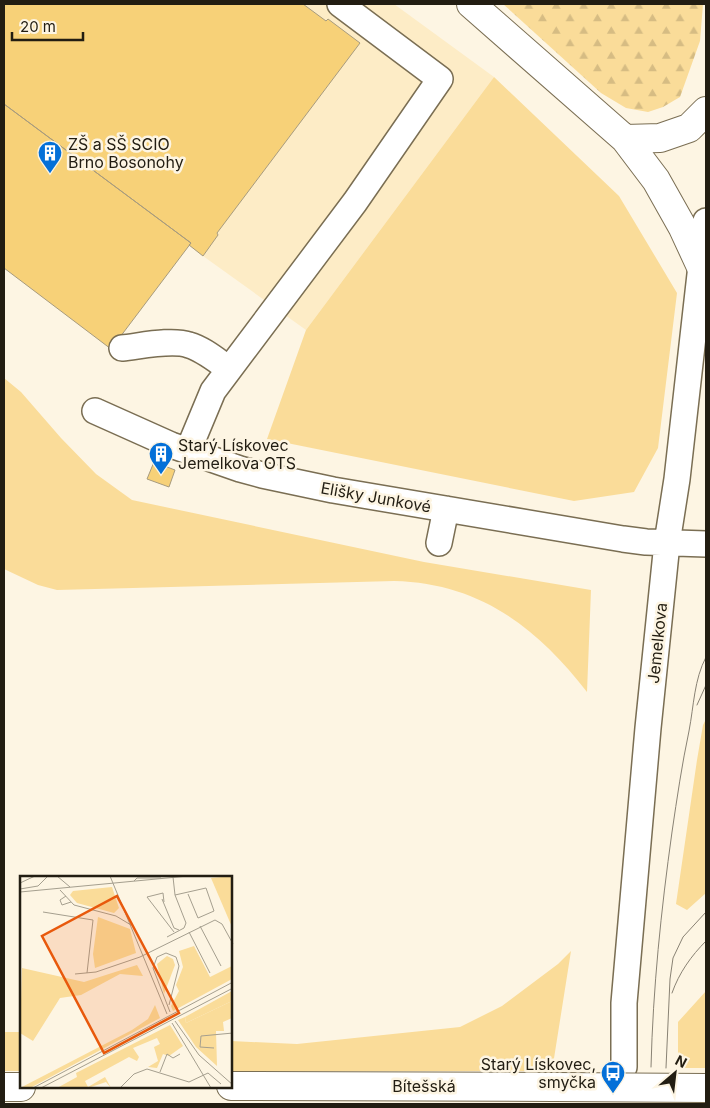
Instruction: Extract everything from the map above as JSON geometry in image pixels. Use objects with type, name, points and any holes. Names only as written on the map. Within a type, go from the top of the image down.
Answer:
[{"type":"main road","points":[[470,4],[625,139],[656,180],[683,228],[702,269]]},
{"type":"main road","points":[[625,139],[667,136],[689,128],[706,111]]},
{"type":"main road","name":"Bítešská","points":[[232,1086],[706,1088]]},
{"type":"main road","points":[[4,1087],[20,1087]]},
{"type":"street","points":[[188,451],[213,391],[355,202],[440,79],[340,4]]},
{"type":"street","name":"Jemelkova","points":[[624,1067],[624,1003],[648,728],[667,543],[702,269],[706,221]]},
{"type":"street","points":[[122,348],[172,343],[187,344],[196,347],[229,369]]},
{"type":"street","name":"Elišky Junkové","points":[[95,411],[188,451],[262,475],[333,490],[623,539],[646,542],[706,544]]},
{"type":"street","points":[[439,543],[446,509]]},
{"type":"shaded area","points":[[4,4],[394,4],[494,77],[306,330],[203,256],[189,245],[190,243],[4,103]]},
{"type":"green space","points":[[503,4],[703,4],[700,41],[680,97],[663,107],[648,112],[626,108],[601,93]]},
{"type":"green space","points":[[494,77],[619,196],[677,293],[658,448],[634,492],[574,501],[267,439],[306,330]]},
{"type":"green space","points":[[4,378],[21,392],[61,438],[96,474],[132,500],[424,562],[591,590],[587,692],[548,648],[504,613],[479,600],[453,590],[425,584],[394,581],[57,590],[38,585],[4,569]]},
{"type":"green space","points":[[706,719],[706,893],[687,910],[676,904],[697,760],[703,725]]},
{"type":"green space","points":[[571,951],[552,1071],[232,1071],[232,1041],[297,1044],[460,1027],[502,1006],[558,964]]},
{"type":"green space","points":[[706,991],[706,1068],[678,1068],[678,1022]]},
{"type":"green space","points":[[4,1032],[20,1032],[20,1071],[4,1071]]},
{"type":"building","points":[[4,4],[303,4],[326,21],[328,19],[360,43],[217,233],[218,235],[203,256],[189,245],[191,243],[4,104]]},
{"type":"building","name":"ZŠ a SŠ SCIO Brno Bosonohy","points":[[4,104],[191,243],[111,349],[4,268]]},
{"type":"building","name":"Starý Lískovec Jemelkova OTS","points":[[154,462],[175,470],[169,487],[147,479]]},
{"type":"tram line","points":[[651,1067],[656,979],[668,862],[695,693],[706,657]]},
{"type":"tram line","points":[[697,705],[706,685]]},
{"type":"tram line","points":[[666,1068],[670,979],[673,958],[683,937],[706,912]]},
{"type":"tram line","points":[[672,993],[686,965],[706,941]]},
{"type":"place","name":"ZŠ a SŠ SCIO Brno Bosonohy","points":[[50,174]]},
{"type":"place","name":"Starý Lískovec Jemelkova OTS","points":[[161,475]]},
{"type":"place","name":"Starý Lískovec, smyčka","points":[[613,1094]]}]
